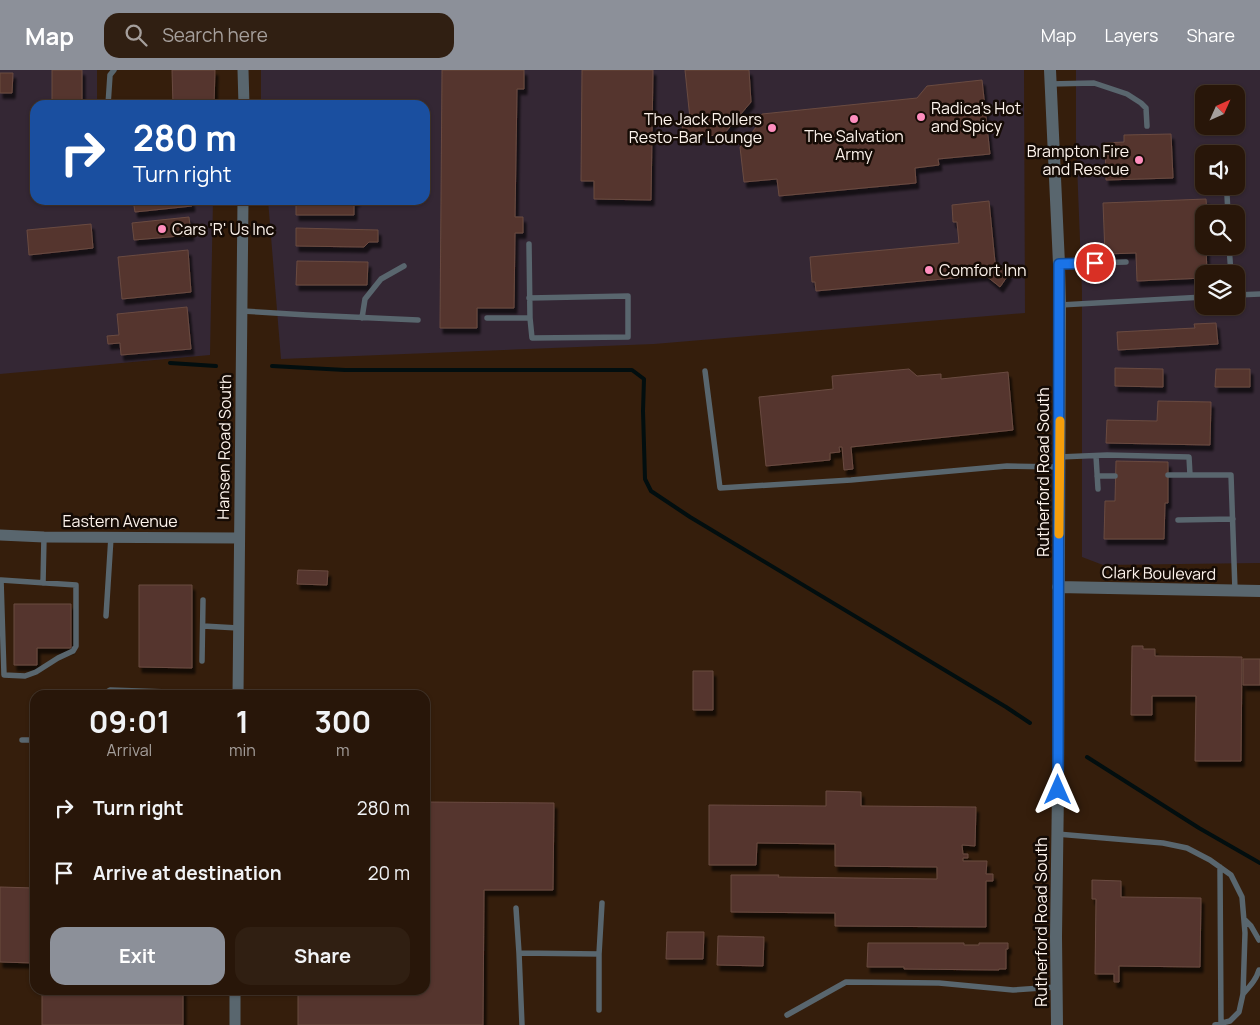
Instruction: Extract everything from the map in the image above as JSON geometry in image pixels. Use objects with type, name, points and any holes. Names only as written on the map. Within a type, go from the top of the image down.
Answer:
[{"type":"street","points":[[243,70],[244,100]]},
{"type":"street","name":"Rutherford Road South","points":[[1050,70],[1060,305],[1057,1025]]},
{"type":"street","name":"Hansen Road South","points":[[238,690],[243,205]]},
{"type":"street","name":"Eastern Avenue","points":[[0,535],[239,538]]},
{"type":"street","name":"Clark Boulevard","points":[[1058,587],[1260,591]]},
{"type":"street","points":[[235,995],[235,1025]]},
{"type":"lane","points":[[108,100],[110,75],[114,70]]},
{"type":"lane","points":[[1050,84],[1094,83],[1127,94],[1146,108],[1147,126]]},
{"type":"lane","points":[[1226,195],[1227,205]]},
{"type":"lane","points":[[529,244],[529,298],[532,338],[628,338],[628,296],[529,298]]},
{"type":"lane","points":[[1059,264],[1126,262]]},
{"type":"lane","points":[[362,318],[364,299],[381,278],[404,266]]},
{"type":"lane","points":[[1245,295],[1260,294]]},
{"type":"lane","points":[[1060,305],[1195,298]]},
{"type":"lane","points":[[242,311],[418,320]]},
{"type":"lane","points":[[487,318],[530,318]]},
{"type":"lane","points":[[705,371],[720,488],[851,480],[1059,462],[1096,456],[1189,457],[1190,475]]},
{"type":"lane","points":[[1096,456],[1098,489]]},
{"type":"lane","points":[[1168,476],[1231,475],[1235,590]]},
{"type":"lane","points":[[1097,476],[1116,476]]},
{"type":"lane","points":[[1178,520],[1233,519]]},
{"type":"lane","points":[[43,583],[44,537]]},
{"type":"lane","points":[[106,616],[111,537]]},
{"type":"lane","points":[[1,580],[43,583],[76,585],[76,646],[73,652],[58,658],[36,672],[25,676],[4,675],[1,580]]},
{"type":"lane","points":[[202,661],[203,600]]},
{"type":"lane","points":[[203,626],[238,628]]},
{"type":"lane","points":[[22,740],[30,740]]},
{"type":"lane","points":[[1057,834],[1163,843],[1187,848],[1210,860],[1220,867],[1231,875],[1242,897],[1245,920],[1243,994],[1238,1012],[1230,1021],[1218,1024],[1220,867]]},
{"type":"lane","points":[[599,1010],[599,954],[602,903]]},
{"type":"lane","points":[[516,908],[520,954],[522,1025]]},
{"type":"lane","points":[[1245,920],[1251,926],[1258,940]]},
{"type":"lane","points":[[520,954],[599,954]]},
{"type":"lane","points":[[1243,994],[1254,982],[1258,970]]},
{"type":"lane","points":[[788,1015],[846,982],[939,983],[1013,990],[1056,987]]},
{"type":"shaded area","points":[[0,70],[97,70],[97,100],[30,100],[30,205],[213,205],[210,355],[0,374]]},
{"type":"shaded area","points":[[261,70],[1024,70],[1025,313],[654,344],[281,359],[268,205],[430,205],[430,100],[261,100]]},
{"type":"shaded area","points":[[1076,70],[1260,70],[1260,563],[1103,565],[1082,557],[1082,292],[1076,139]]},
{"type":"building","points":[[52,70],[82,70],[82,100],[52,100]]},
{"type":"building","points":[[172,70],[215,70],[214,100],[173,100]]},
{"type":"building","points":[[442,70],[524,70],[524,89],[517,89],[515,217],[523,217],[523,233],[515,233],[514,308],[477,308],[477,328],[440,328]]},
{"type":"building","points":[[582,70],[653,70],[651,200],[594,199],[594,181],[581,181]]},
{"type":"building","points":[[685,70],[749,70],[751,102],[724,134],[683,139],[682,120],[690,119]]},
{"type":"building","points":[[0,73],[13,73],[12,93],[0,93]]},
{"type":"building","points":[[982,80],[990,154],[938,159],[939,165],[915,168],[916,183],[779,196],[777,179],[744,182],[740,147],[761,121],[758,119],[762,114],[917,98],[927,86]]},
{"type":"building","name":"Brampton Fire and Rescue","points":[[1171,134],[1173,178],[1106,180],[1105,143],[1124,142],[1124,135]]},
{"type":"building","points":[[1206,199],[1206,205],[1195,205],[1195,255],[1206,255],[1207,265],[1195,265],[1195,278],[1137,281],[1136,253],[1105,254],[1103,203]]},
{"type":"building","points":[[989,201],[995,262],[1009,274],[1000,287],[985,275],[816,291],[815,282],[812,282],[810,257],[959,243],[957,222],[953,222],[952,205]]},
{"type":"building","points":[[134,205],[192,206],[135,212]]},
{"type":"building","points":[[296,205],[354,205],[354,215],[296,215]]},
{"type":"building","name":"Cars 'R' Us Inc","points":[[189,217],[191,235],[134,240],[132,223]]},
{"type":"building","points":[[91,224],[93,248],[29,255],[27,230]]},
{"type":"building","points":[[296,228],[378,230],[378,242],[369,242],[364,247],[296,246]]},
{"type":"building","points":[[188,250],[191,292],[122,299],[118,257]]},
{"type":"building","points":[[297,261],[368,262],[367,285],[296,285]]},
{"type":"building","points":[[187,307],[191,349],[121,355],[120,343],[108,344],[107,336],[119,335],[117,314]]},
{"type":"building","points":[[1216,323],[1218,344],[1118,350],[1117,332],[1195,328],[1194,324]]},
{"type":"building","points":[[1115,368],[1163,369],[1163,387],[1115,386]]},
{"type":"building","points":[[909,369],[917,376],[941,374],[941,379],[1008,372],[1013,430],[851,447],[853,469],[844,470],[842,447],[839,447],[840,452],[830,453],[830,460],[766,466],[759,397],[833,389],[832,376]]},
{"type":"building","points":[[1216,369],[1250,369],[1250,387],[1215,387]]},
{"type":"building","points":[[1158,401],[1211,402],[1210,445],[1106,443],[1107,420],[1157,421]]},
{"type":"building","points":[[1116,461],[1168,462],[1168,503],[1165,503],[1164,539],[1104,539],[1105,501],[1115,501]]},
{"type":"building","points":[[298,570],[328,571],[327,585],[297,584]]},
{"type":"building","points":[[139,585],[192,585],[192,668],[139,667]]},
{"type":"building","points":[[14,604],[71,604],[71,648],[37,648],[37,665],[14,665]]},
{"type":"building","points":[[1132,646],[1143,646],[1143,649],[1155,649],[1155,656],[1242,657],[1241,761],[1195,761],[1196,696],[1152,696],[1152,715],[1131,715]]},
{"type":"building","points":[[1243,659],[1260,659],[1260,685],[1243,685]]},
{"type":"building","points":[[693,671],[713,671],[713,710],[693,710]]},
{"type":"building","points":[[826,791],[861,792],[861,806],[976,807],[975,846],[962,845],[963,854],[968,854],[968,858],[963,858],[963,861],[987,861],[986,874],[993,874],[993,881],[986,881],[986,927],[835,926],[835,913],[731,912],[731,875],[937,879],[937,867],[835,866],[835,844],[757,843],[756,865],[709,865],[709,805],[826,806]]},
{"type":"building","points":[[430,802],[554,803],[553,890],[484,890],[483,1025],[298,1025],[298,995],[430,995]]},
{"type":"building","points":[[1092,880],[1121,881],[1121,897],[1201,898],[1200,967],[1119,966],[1119,982],[1114,982],[1114,974],[1095,974],[1096,899],[1092,899]]},
{"type":"building","points":[[0,887],[30,888],[30,963],[0,962]]},
{"type":"building","points":[[667,932],[704,932],[703,959],[666,959]]},
{"type":"building","points":[[718,936],[764,937],[763,966],[717,965]]},
{"type":"building","points":[[868,943],[964,943],[964,945],[979,945],[979,943],[1008,943],[1008,949],[1006,949],[1006,969],[867,967]]},
{"type":"building","points":[[42,995],[183,995],[183,1025],[42,1025]]},
{"type":"waterway","points":[[170,363],[216,366]]},
{"type":"waterway","points":[[272,366],[345,370],[632,370],[644,379],[645,479],[651,491],[690,517],[1030,723]]},
{"type":"waterway","points":[[1087,757],[1199,828],[1260,863]]},
{"type":"slow traffic","points":[[1059,534],[1060,421]]},
{"type":"place","name":"Radica's Hot and Spicy","points":[[921,117]]},
{"type":"place","name":"The Salvation Army","points":[[854,119]]},
{"type":"place","name":"The Jack Rollers Resto-Bar Lounge","points":[[772,128]]},
{"type":"place","name":"Brampton Fire and Rescue","points":[[1139,160]]},
{"type":"place","name":"Cars 'R' Us Inc","points":[[162,229]]},
{"type":"place","name":"Comfort Inn","points":[[929,270]]},
{"type":"route","points":[[1058,790],[1059,264],[1095,263]]}]
